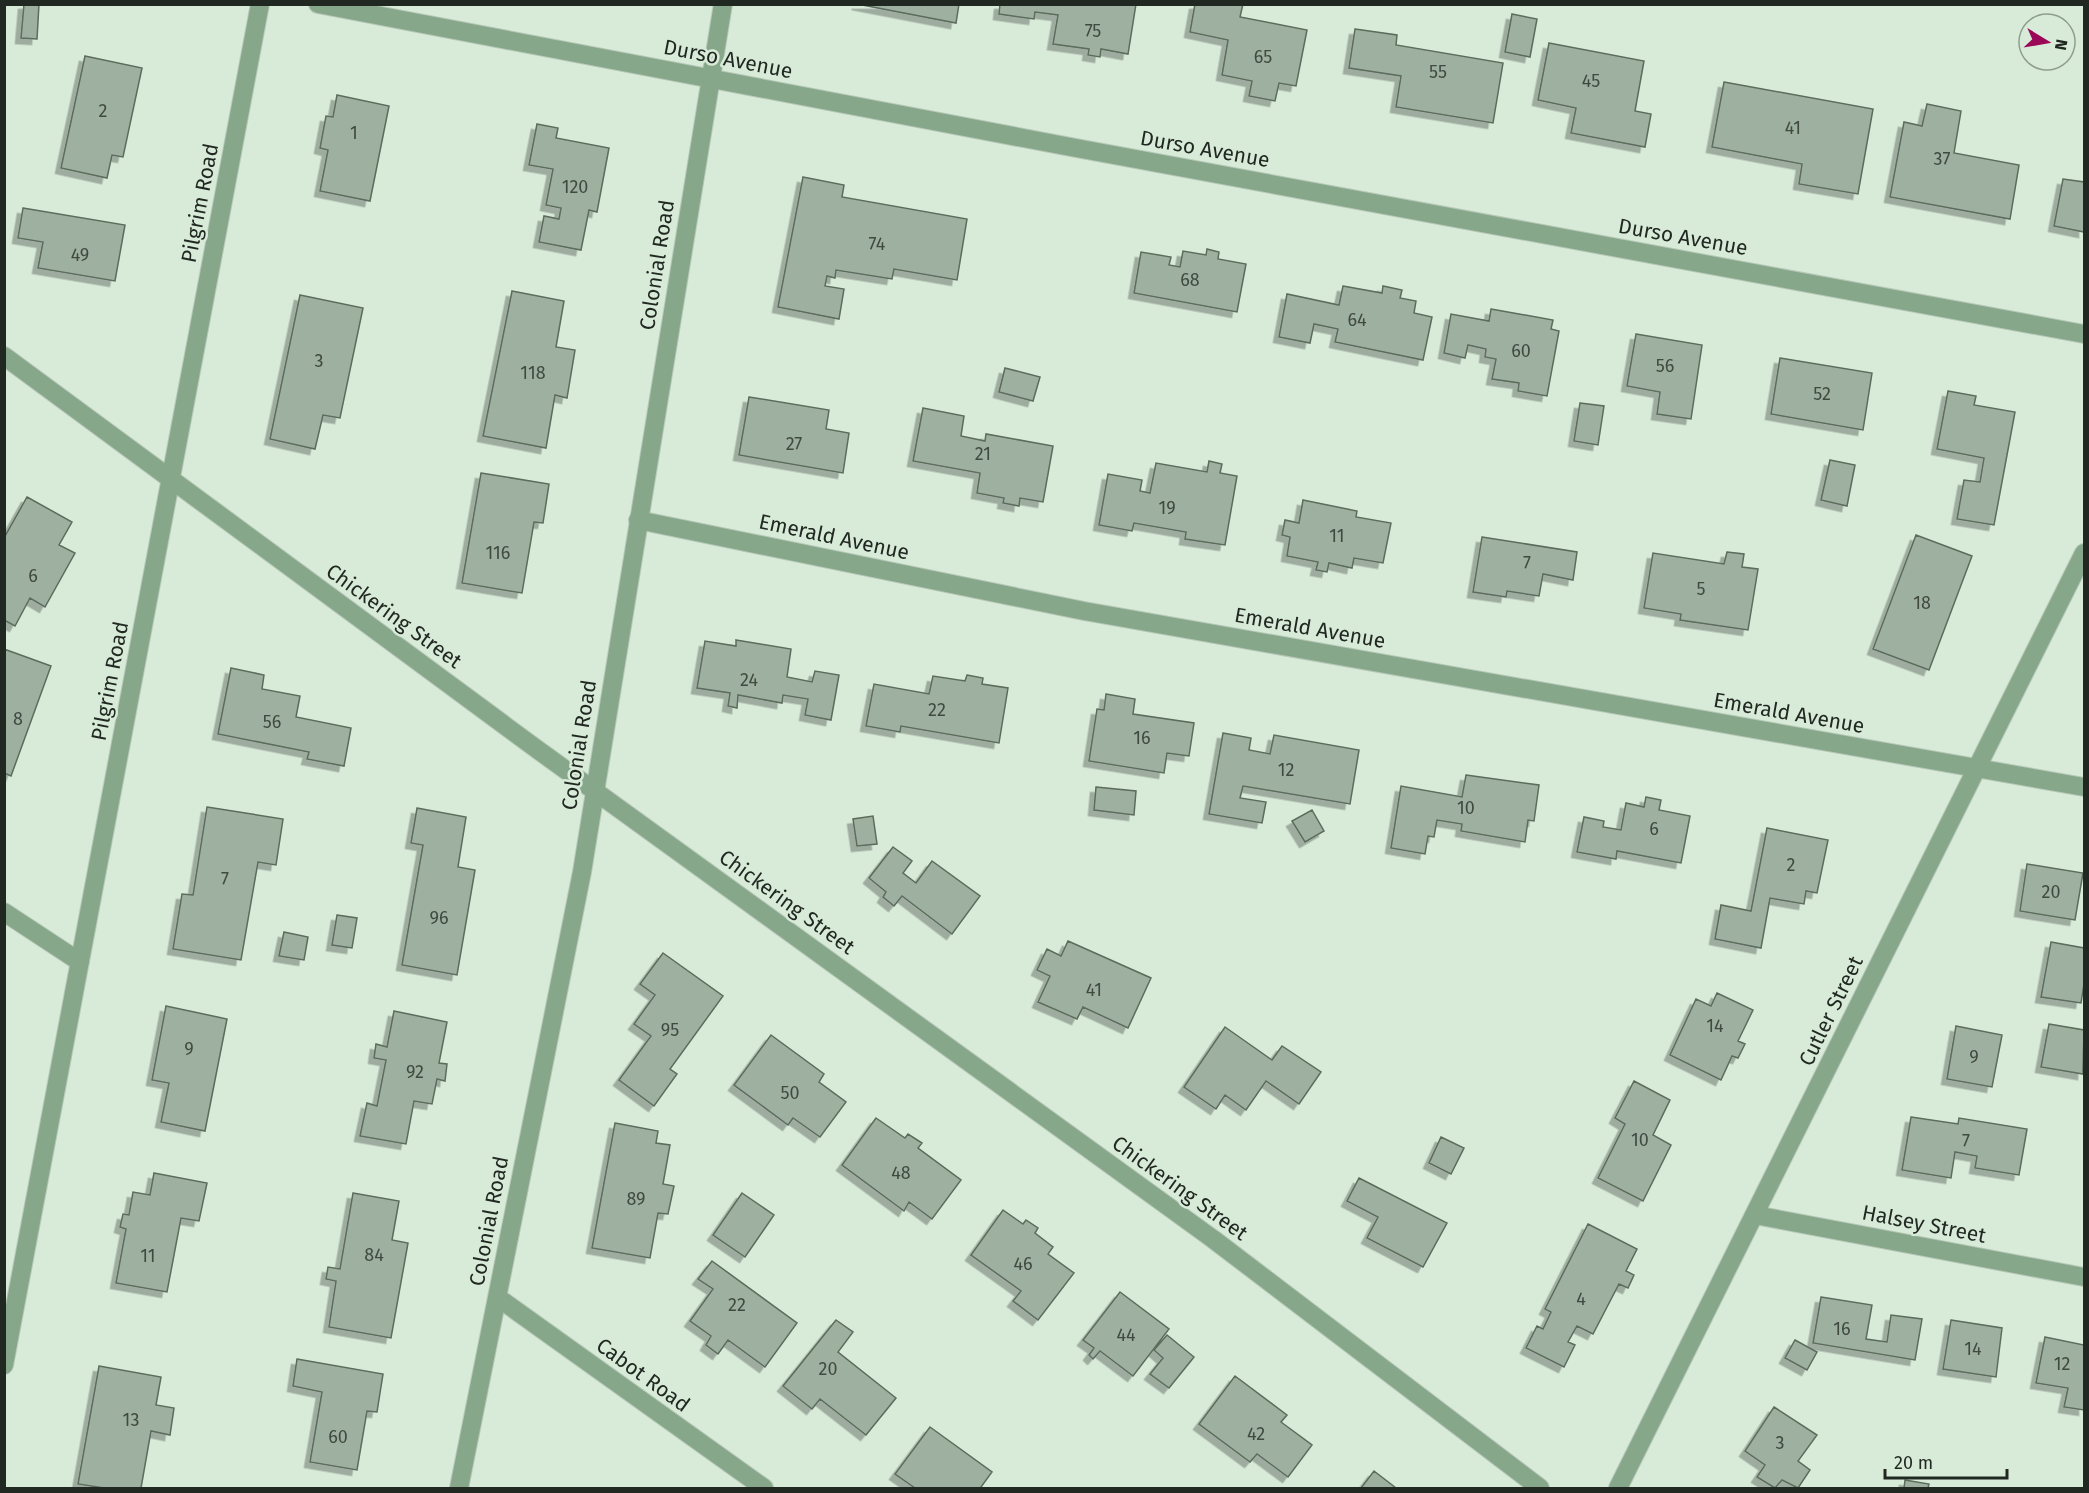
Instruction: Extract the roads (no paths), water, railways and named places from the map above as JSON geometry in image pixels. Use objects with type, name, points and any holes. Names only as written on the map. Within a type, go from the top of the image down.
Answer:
[{"type":"street","name":"Pilgrim Road","points":[[4,1365],[260,4]]},
{"type":"street","name":"Durso Avenue","points":[[318,4],[2085,334]]},
{"type":"street","name":"Colonial Road","points":[[459,1488],[582,872],[723,4]]},
{"type":"street","name":"Chickering Street","points":[[4,356],[595,791],[1213,1239],[1540,1488]]},
{"type":"street","name":"Emerald Avenue","points":[[638,520],[1084,611],[2085,787]]},
{"type":"street","name":"Cutler Street","points":[[1618,1488],[2085,553]]},
{"type":"street","points":[[4,912],[80,962]]},
{"type":"street","name":"Halsey Street","points":[[1755,1215],[2085,1277]]},
{"type":"street","name":"Cabot Road","points":[[497,1297],[764,1488]]}]
